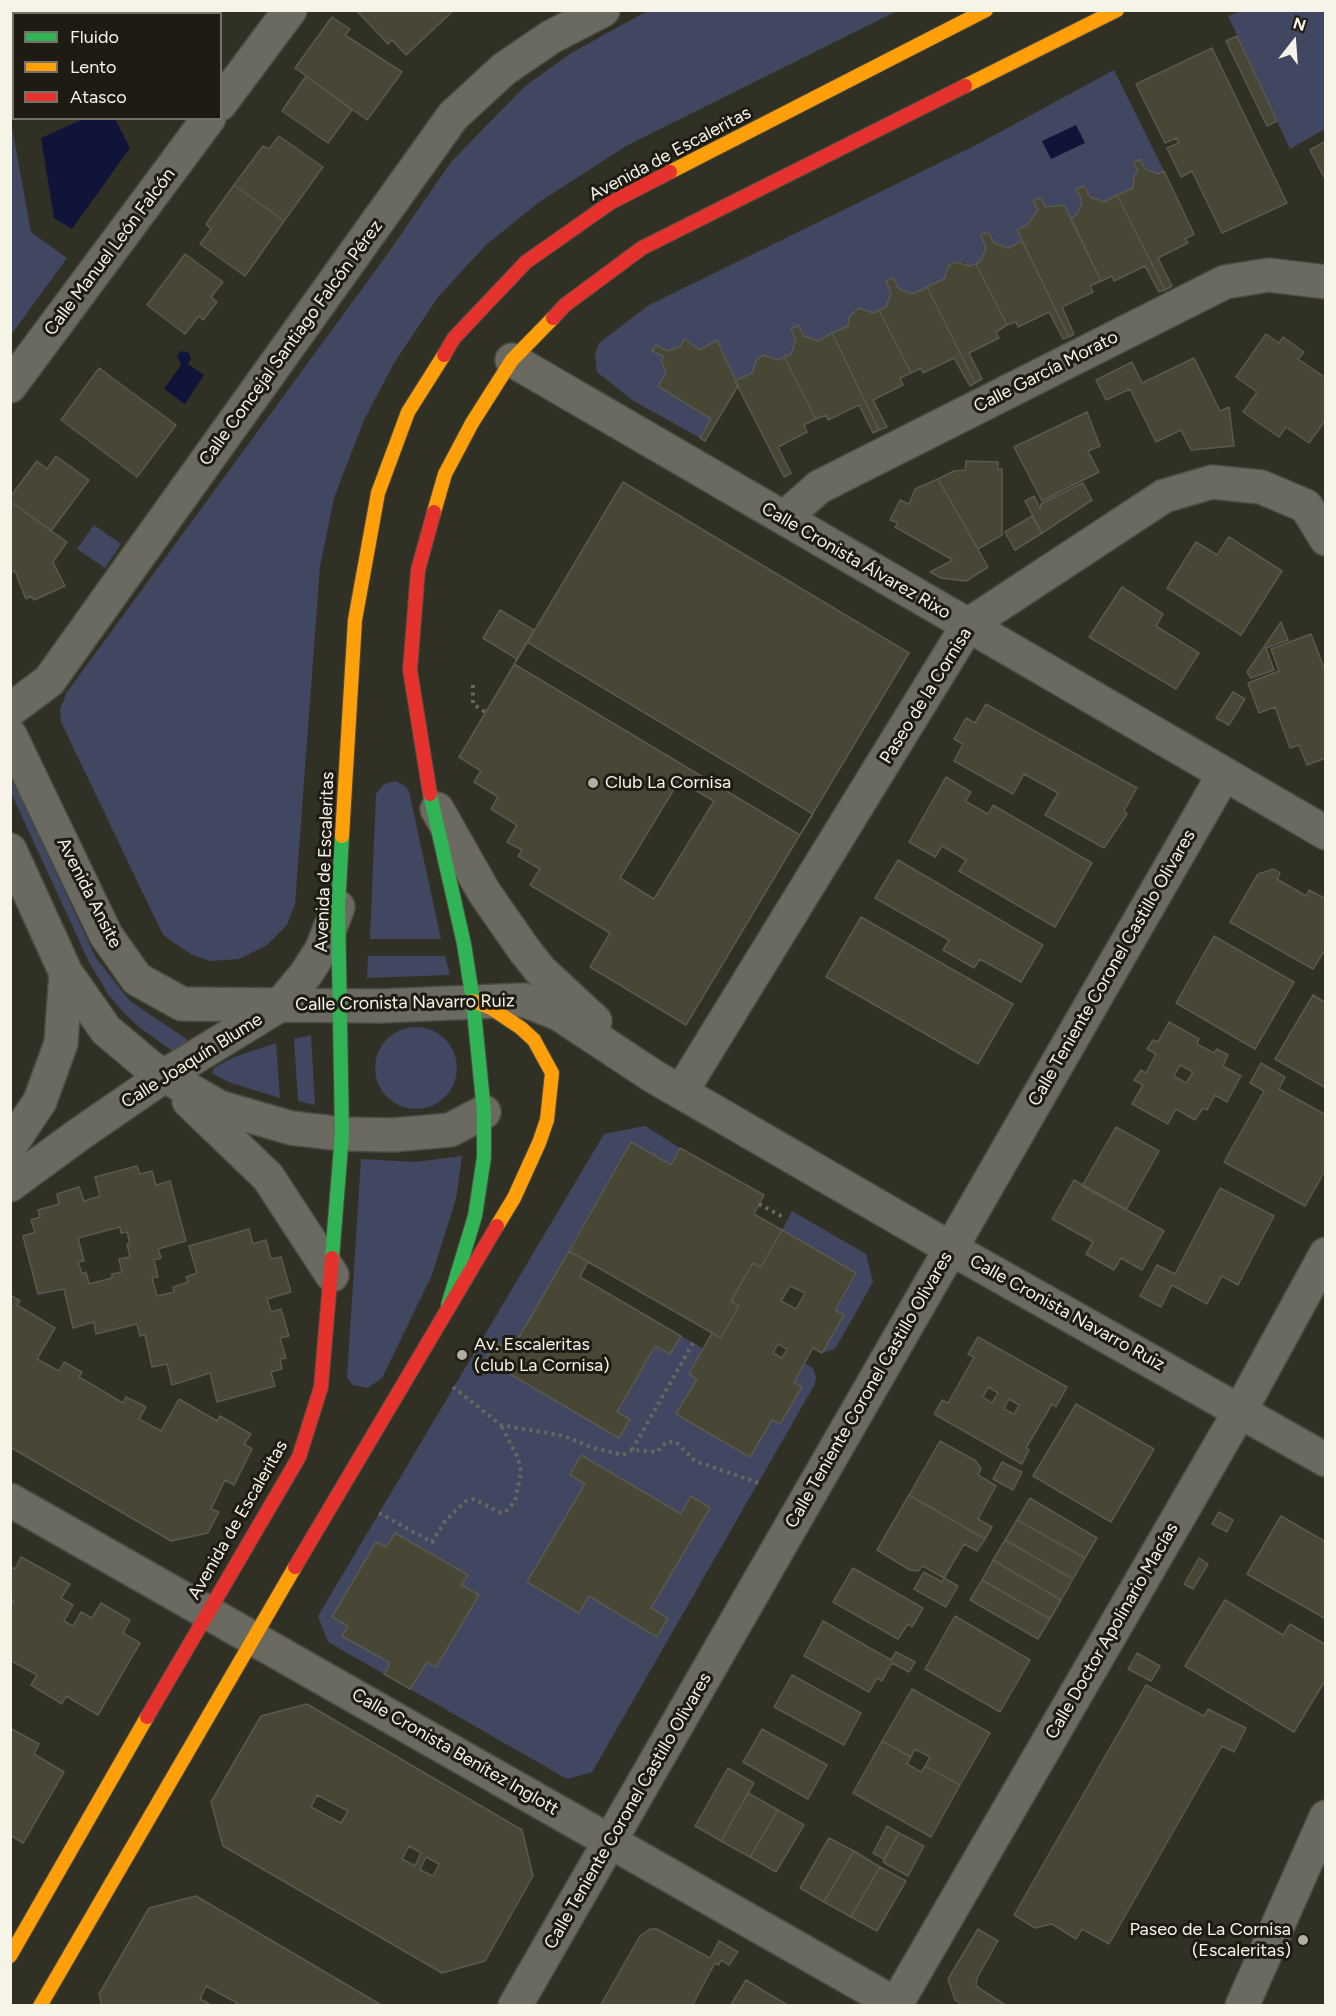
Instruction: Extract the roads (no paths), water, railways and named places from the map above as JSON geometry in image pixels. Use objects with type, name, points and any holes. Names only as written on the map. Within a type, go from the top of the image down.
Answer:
[{"type":"street","points":[[222,101],[290,10]]},
{"type":"street","name":"Calle Concejal Santiago Falcón Pérez","points":[[10,710],[49,681],[453,116],[504,69],[551,37],[603,10]]},
{"type":"street","name":"Avenida de Escaleritas","points":[[10,1956],[207,1611],[251,1541],[299,1457],[321,1387],[342,1134],[342,1006],[338,906],[355,620],[378,493],[408,412],[454,338],[526,262],[610,203],[921,46],[986,10]]},
{"type":"street","points":[[448,1305],[475,1216],[484,1157],[484,1112],[473,1001],[464,944],[431,799],[410,670],[418,570],[445,474],[472,423],[512,360],[565,305],[642,248],[1123,10]]},
{"type":"street","points":[[921,46],[1000,14]]},
{"type":"street","name":"Calle Manuel León Falcón","points":[[10,386],[208,120]]},
{"type":"street","name":"Calle García Morato","points":[[784,518],[819,487],[1225,282],[1269,275],[1326,282]]},
{"type":"street","name":"Calle Cronista Álvarez Rixo","points":[[512,360],[1326,833]]},
{"type":"street","name":"Paseo de la Cornisa","points":[[681,1092],[968,626],[1164,496],[1212,482],[1261,488],[1306,506],[1326,538]]},
{"type":"street","name":"Avenida Ansite","points":[[10,735],[106,935],[138,979],[182,1004],[280,1005]]},
{"type":"street","name":"Calle Teniente Coronel Castillo Olivares","points":[[515,2006],[1224,774]]},
{"type":"street","name":"Calle Cronista Navarro Ruiz","points":[[431,799],[484,892],[525,951],[541,970],[653,1076]]},
{"type":"street","points":[[10,850],[66,974],[106,1030],[164,1076],[268,1177],[332,1275]]},
{"type":"street","name":"Calle Joaquín Blume","points":[[10,1185],[164,1076],[280,1005],[306,974],[322,949],[338,906]]},
{"type":"street","points":[[10,1146],[40,1101],[61,1043],[66,974]]},
{"type":"street","name":"Calle Cronista Navarro Ruiz","points":[[280,1005],[342,1006],[524,1000],[559,1014],[653,1076],[950,1248],[1326,1460]]},
{"type":"street","points":[[40,2006],[448,1305],[514,1198],[539,1143],[547,1120],[552,1073],[534,1040],[521,1028],[491,1008],[473,1001]]},
{"type":"street","points":[[164,1076],[219,1107],[270,1124],[342,1134],[393,1135],[450,1130],[484,1112]]},
{"type":"street","name":"Calle Doctor Apolinario Macías","points":[[897,2005],[1240,1411],[1326,1254]]},
{"type":"street","name":"Calle Cronista Benítez Inglott","points":[[10,1500],[897,2005]]},
{"type":"street","points":[[1242,2006],[1326,1817]]},
{"type":"place","name":"Club La Cornisa","points":[[593,783]]},
{"type":"place","name":"Av. Escaleritas (club La Cornisa)","points":[[462,1355]]},
{"type":"place","name":"Paseo de La Cornisa (Escaleritas)","points":[[1303,1940]]}]
